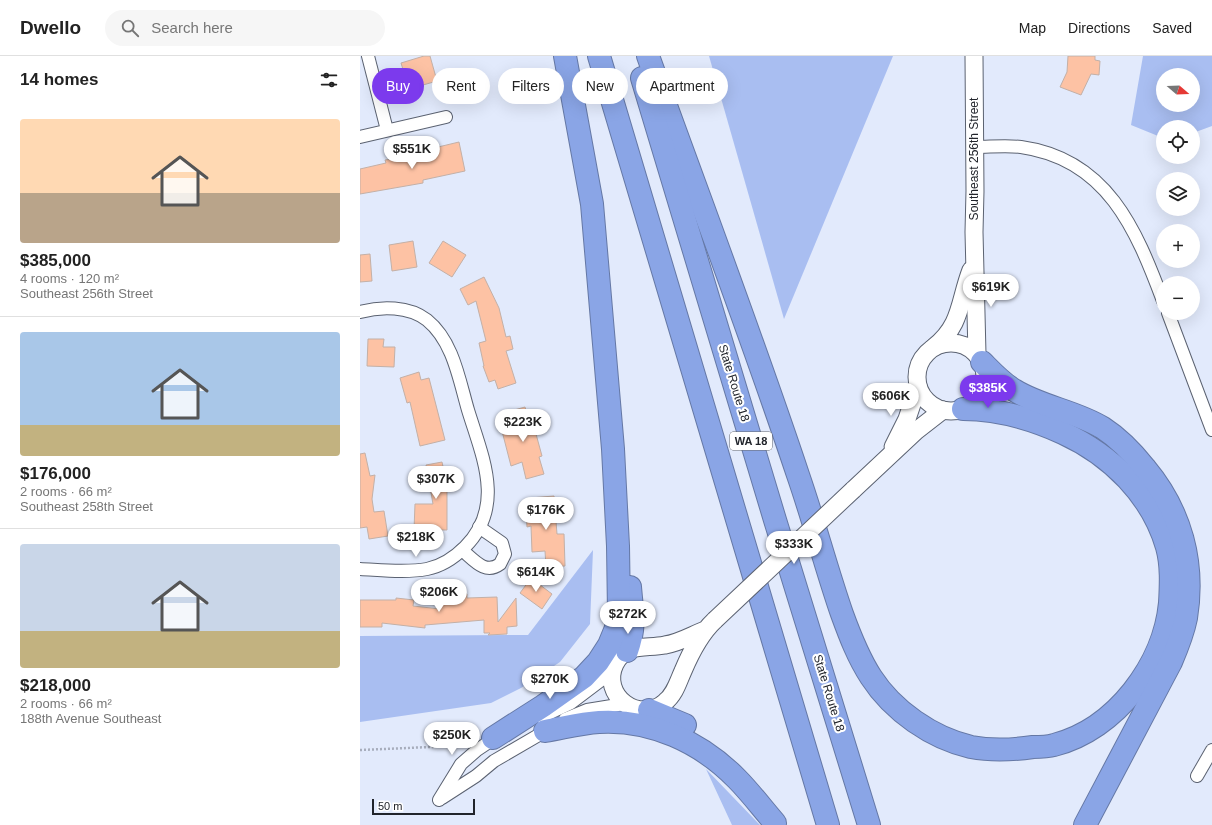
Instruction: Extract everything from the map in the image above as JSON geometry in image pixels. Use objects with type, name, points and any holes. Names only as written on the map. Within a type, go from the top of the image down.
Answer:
[{"type":"highway","points":[[493,738],[543,706],[581,679],[598,662],[609,645],[616,628],[619,613],[618,546],[613,449],[592,204],[565,56]]},
{"type":"highway","name":"WA 18","points":[[599,56],[828,825]]},
{"type":"highway","name":"State Route 18","points":[[635,56],[775,520],[870,825]]},
{"type":"highway","points":[[648,56],[799,478],[852,640],[871,678],[890,700],[908,717],[947,740],[971,746],[1006,751],[1053,745],[1089,729],[1120,707],[1137,686],[1152,662],[1163,637],[1169,615],[1170,566],[1167,548],[1159,526],[1150,509],[1131,481],[1119,468],[1091,448],[1046,425],[1016,415],[989,410],[953,410]]},
{"type":"highway","points":[[980,358],[998,378],[1024,396],[1088,421],[1114,436],[1133,454],[1164,492],[1172,508],[1184,543],[1188,571],[1188,594],[1185,619],[1179,641],[1171,662],[1085,825]]},
{"type":"highway","points":[[613,449],[622,489],[629,537],[630,581],[634,620],[632,637],[627,651]]},
{"type":"highway","points":[[649,710],[697,731],[718,745],[740,763],[759,792],[775,824]]},
{"type":"highway","points":[[545,731],[588,723],[615,722],[646,726],[672,734],[701,750],[725,768],[737,779],[775,824]]},
{"type":"main road","name":"Southeast 256th Street","points":[[974,56],[974,262],[980,358]]},
{"type":"main road","name":"Southeast 256th Street","points":[[934,347],[945,338],[954,324],[974,262]]},
{"type":"main road","points":[[710,625],[666,645],[639,646],[627,651],[615,664],[612,672],[616,692],[624,704],[636,709],[649,710],[660,706],[671,696],[689,657],[710,625],[921,426],[953,410],[973,404],[982,390],[985,373],[980,358],[968,347],[957,343],[945,343],[934,347],[925,354],[919,364],[917,375],[918,386],[907,419],[887,458]]},
{"type":"main road","points":[[918,386],[927,402],[934,407],[953,410]]},
{"type":"street","points":[[368,56],[387,130]]},
{"type":"street","points":[[360,137],[446,117]]},
{"type":"street","points":[[975,147],[1020,147],[1036,150],[1075,166],[1099,183],[1122,212],[1138,238],[1156,283]]},
{"type":"street","points":[[360,312],[370,309],[389,308],[409,310],[426,320],[440,334],[453,359],[488,476],[486,514],[471,541],[450,560],[427,569],[360,569]]},
{"type":"street","points":[[1171,320],[1212,430]]},
{"type":"street","points":[[462,550],[480,566],[485,568],[496,567],[500,564],[505,554],[502,543],[479,527]]},
{"type":"street","points":[[612,672],[571,703],[493,738],[461,764],[439,800],[476,776],[494,761],[565,719],[587,710],[624,704]]},
{"type":"street","points":[[1197,776],[1212,750]]},
{"type":"path","points":[[360,750],[454,746]]},
{"type":"shaded area","points":[[709,56],[893,56],[784,319],[723,104],[728,104],[728,68],[712,68]]},
{"type":"shaded area","points":[[1143,56],[1212,56],[1212,126],[1200,130],[1200,120],[1156,120],[1156,135],[1131,125]]},
{"type":"shaded area","points":[[593,550],[590,624],[560,662],[521,688],[491,703],[360,722],[360,636],[528,635]]},
{"type":"shaded area","points":[[706,769],[758,823],[760,825],[732,825]]},
{"type":"building","points":[[424,56],[430,56],[433,68],[432,68],[432,82],[424,85],[424,68],[403,68],[401,63]]},
{"type":"building","points":[[1068,56],[1095,56],[1095,60],[1100,61],[1099,75],[1091,74],[1081,95],[1060,87],[1067,72]]},
{"type":"building","points":[[459,142],[465,171],[423,180],[423,183],[360,194],[360,169],[386,163],[385,160],[435,153],[434,148]]},
{"type":"building","points":[[413,241],[417,267],[392,271],[389,245]]},
{"type":"building","points":[[443,241],[466,255],[452,277],[429,263]]},
{"type":"building","points":[[370,254],[372,281],[360,282],[360,255]]},
{"type":"building","points":[[484,277],[499,308],[506,337],[510,336],[513,349],[506,351],[516,383],[498,389],[495,380],[489,382],[483,366],[479,343],[486,341],[476,301],[468,305],[460,289]]},
{"type":"building","points":[[368,339],[384,339],[383,347],[395,347],[394,367],[367,366]]},
{"type":"building","points":[[419,372],[421,380],[429,378],[445,440],[420,446],[410,402],[407,403],[400,378]]},
{"type":"building","points":[[525,407],[530,424],[533,423],[542,456],[539,457],[544,474],[526,479],[522,462],[511,466],[502,431],[511,428],[507,412]]},
{"type":"building","points":[[365,453],[370,476],[375,475],[372,499],[374,512],[384,511],[388,536],[369,539],[367,527],[360,528],[360,454]]},
{"type":"building","points":[[442,462],[444,471],[454,469],[457,487],[447,489],[447,530],[414,530],[415,504],[433,504],[426,465]]},
{"type":"building","points":[[554,496],[557,534],[564,534],[565,566],[546,567],[545,551],[532,552],[531,526],[527,527],[526,512],[531,512],[530,498]]},
{"type":"building","points":[[531,578],[552,594],[542,609],[520,593]]},
{"type":"building","points":[[467,594],[467,598],[497,597],[498,622],[516,598],[517,626],[507,627],[507,634],[488,635],[490,633],[484,633],[484,620],[425,625],[425,628],[382,623],[382,627],[360,627],[360,600],[396,600],[396,598],[414,600],[413,606],[440,609],[439,597]]}]
